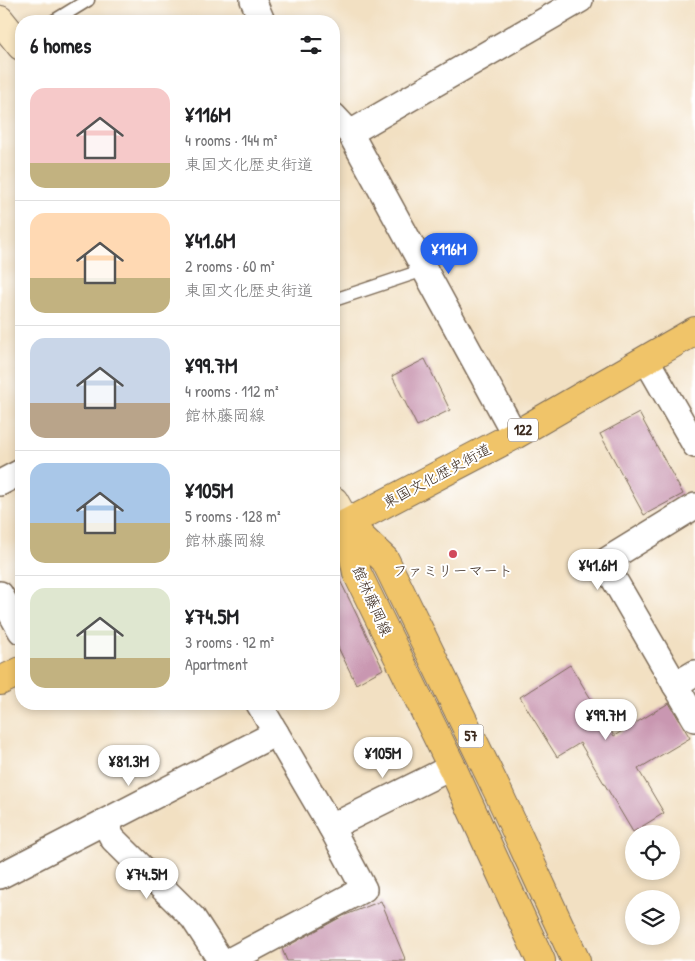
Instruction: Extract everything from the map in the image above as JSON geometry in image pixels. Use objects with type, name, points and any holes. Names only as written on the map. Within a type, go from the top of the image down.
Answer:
[{"type":"main road","points":[[0,20],[15,39]]},
{"type":"main road","name":"東国文化歴史街道","points":[[340,517],[515,435],[695,331]]},
{"type":"main road","name":"館林藤岡線","points":[[340,520],[385,560],[494,783],[576,961]]},
{"type":"main road","name":"館林藤岡線","points":[[340,524],[357,573],[452,767],[541,961]]},
{"type":"main road","points":[[0,681],[15,675]]},
{"type":"street","points":[[253,0],[259,15]]},
{"type":"street","points":[[515,435],[342,124],[580,0]]},
{"type":"street","points":[[647,360],[695,445]]},
{"type":"street","points":[[0,483],[15,475]]},
{"type":"street","points":[[695,506],[604,562],[685,679],[695,719]]},
{"type":"street","points":[[0,594],[15,620]]},
{"type":"street","points":[[229,961],[364,889],[331,827],[263,710]]},
{"type":"street","points":[[0,876],[276,733]]},
{"type":"street","points":[[331,827],[452,767]]},
{"type":"street","points":[[104,822],[113,839],[193,918],[221,961]]},
{"type":"lane","points":[[64,15],[88,0]]},
{"type":"lane","points":[[340,298],[424,270]]},
{"type":"building","points":[[425,359],[450,410],[417,426],[392,376]]},
{"type":"building","points":[[639,413],[683,494],[644,515],[600,434]]},
{"type":"building","points":[[340,580],[383,669],[356,684],[340,651]]},
{"type":"building","points":[[570,665],[614,736],[669,703],[690,738],[638,769],[664,813],[644,825],[629,825],[580,743],[557,757],[520,697]]},
{"type":"building","points":[[381,901],[406,961],[287,961],[282,949],[343,916]]},
{"type":"place","name":"ファミリーマート","points":[[453,554]]}]
